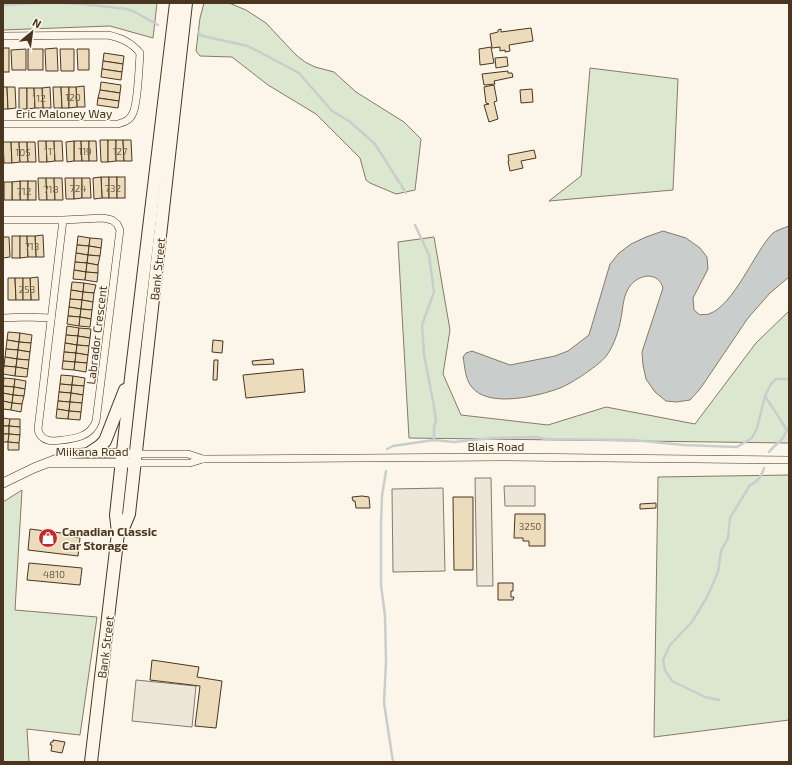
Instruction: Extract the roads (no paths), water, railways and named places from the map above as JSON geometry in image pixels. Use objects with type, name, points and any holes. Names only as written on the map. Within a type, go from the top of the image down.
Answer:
[{"type":"main road","name":"Bank Street","points":[[91,762],[118,532],[116,515],[131,378],[176,3]]},
{"type":"main road","name":"Bank Street","points":[[118,532],[124,526],[129,514],[186,3]]},
{"type":"main road","points":[[91,452],[100,446],[106,438],[131,378]]},
{"type":"street","name":"Eric Maloney Way","points":[[3,36],[108,34],[123,39],[135,46],[140,53],[135,107],[130,117],[125,122],[118,124],[3,124]]},
{"type":"street","name":"Labrador Crescent","points":[[103,218],[112,220],[117,224],[120,230],[120,238],[96,421],[92,429],[83,436],[50,441],[42,437],[38,432],[38,429],[63,220],[103,218]]},
{"type":"street","points":[[3,220],[63,220]]},
{"type":"street","points":[[3,318],[51,318]]},
{"type":"street","name":"Miikana Road","points":[[3,483],[48,462],[70,454],[91,452],[123,458]]},
{"type":"street","name":"Blais Road","points":[[135,458],[190,463],[203,458],[501,457],[789,460]]},
{"type":"street","name":"Miikana Road","points":[[48,462],[135,458]]},
{"type":"waterway","points":[[3,5],[38,3]]},
{"type":"waterway","points":[[60,3],[127,9],[158,25]]},
{"type":"waterway","points":[[199,32],[200,35],[248,46],[299,73],[332,111],[349,121],[375,144],[406,193]]},
{"type":"waterway","points":[[415,225],[429,255],[434,292],[422,325],[424,355],[436,421],[434,427],[434,440]]},
{"type":"waterway","points":[[387,449],[393,446],[434,440],[454,442],[493,438],[536,437],[546,439],[633,440],[684,445],[737,447],[752,438],[757,428],[765,396],[771,384],[776,379],[789,379]]},
{"type":"waterway","points":[[765,396],[787,430],[781,440],[769,452]]},
{"type":"waterway","points":[[719,700],[705,697],[672,681],[665,670],[663,660],[670,645],[692,622],[707,597],[718,572],[721,551],[728,538],[730,518],[750,485],[759,478],[764,468]]},
{"type":"waterway","points":[[386,471],[382,496],[381,585],[385,616],[386,661],[384,703],[393,762]]},
{"type":"place","name":"Canadian Classic Car Storage","points":[[48,538]]}]
